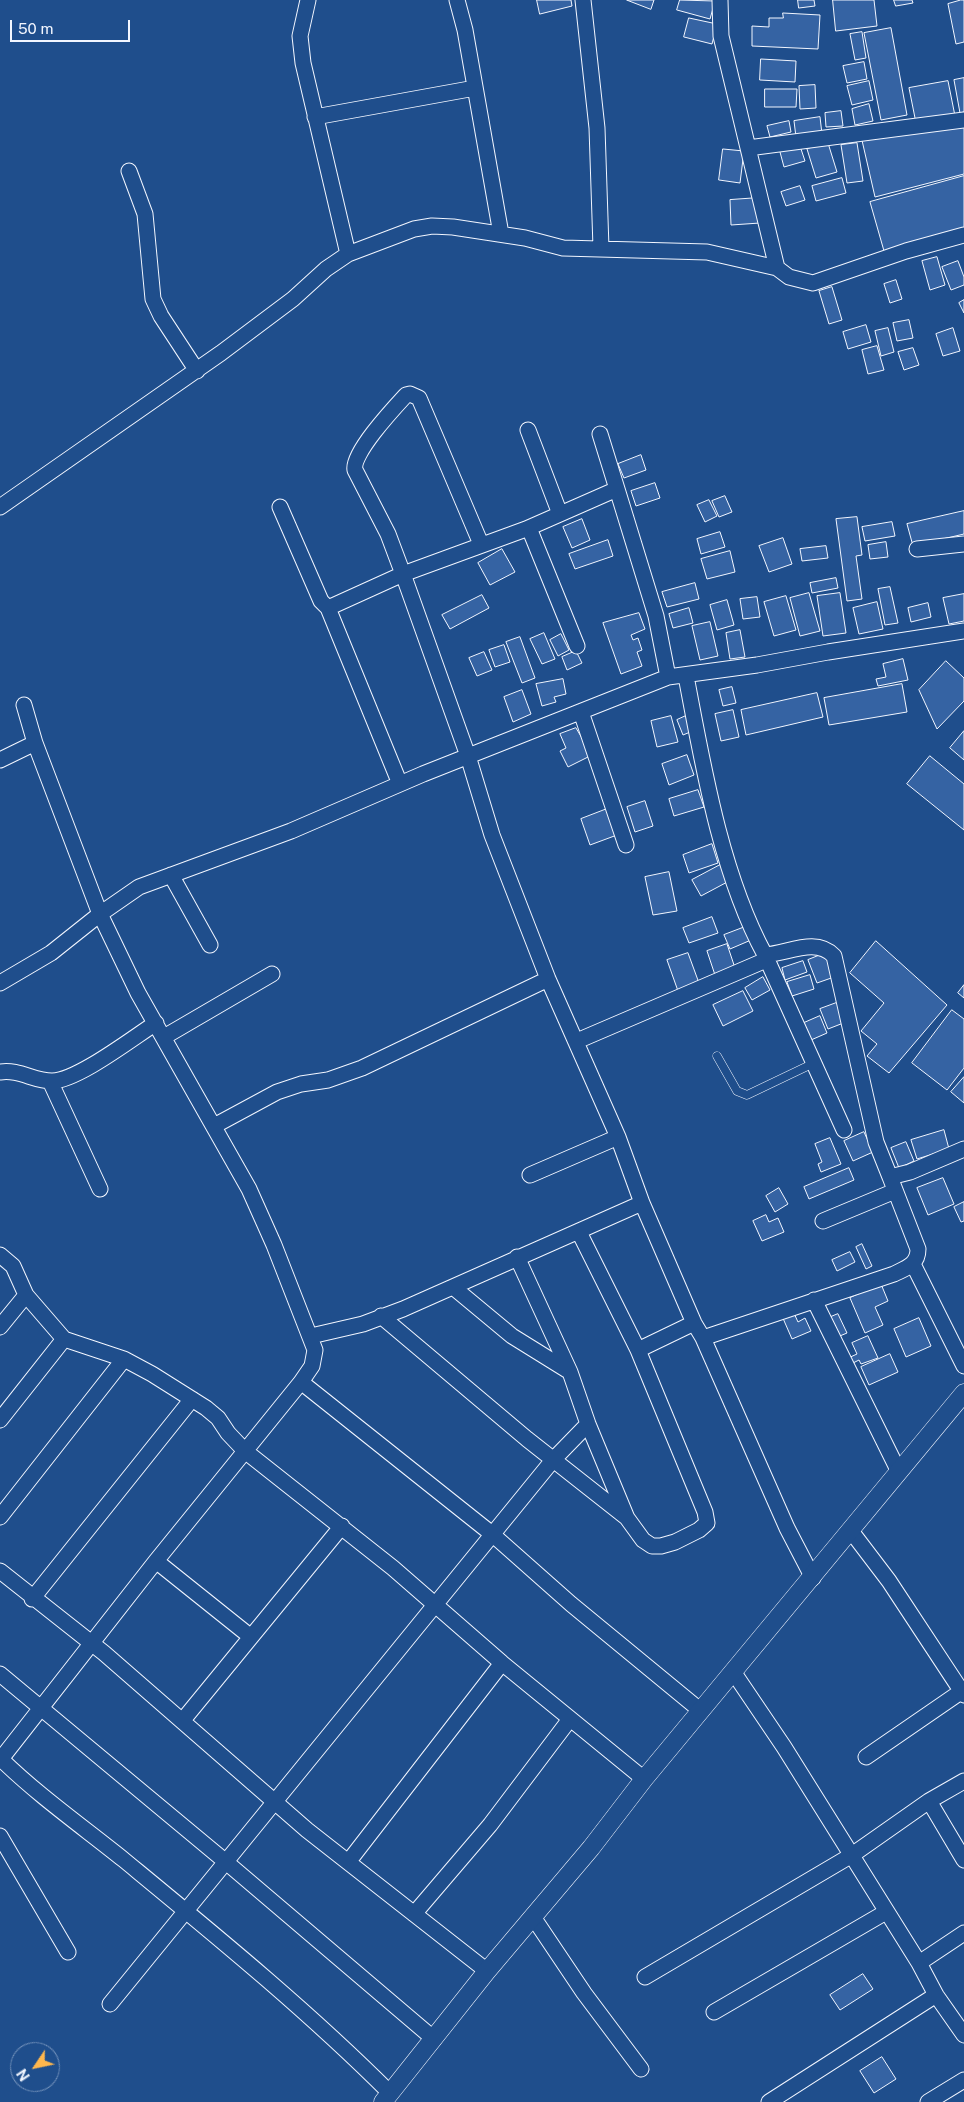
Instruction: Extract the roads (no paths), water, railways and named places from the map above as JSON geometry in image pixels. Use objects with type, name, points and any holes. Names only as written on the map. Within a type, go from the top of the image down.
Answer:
[{"type":"street","points":[[308,0],[300,36],[315,117],[348,254]]},
{"type":"street","points":[[457,0],[501,234]]},
{"type":"street","points":[[583,0],[597,128],[601,248]]},
{"type":"street","points":[[720,0],[721,36],[777,268]]},
{"type":"street","points":[[315,117],[475,88]]},
{"type":"street","points":[[748,148],[964,120]]},
{"type":"street","points":[[129,171],[145,214],[153,299],[161,316],[197,371]]},
{"type":"street","points":[[0,507],[197,371],[293,299],[326,269],[348,254],[414,229],[432,226],[501,234],[563,248],[707,252],[777,268],[788,277],[813,283],[906,250],[964,235]]},
{"type":"street","points":[[481,544],[419,398],[410,394],[406,396],[367,443],[354,467],[388,534],[468,756],[492,835],[548,979],[618,1137],[642,1203],[694,1324],[703,1338],[787,1528],[813,1578]]},
{"type":"street","points":[[528,430],[560,514]]},
{"type":"street","points":[[600,434],[656,616],[668,677]]},
{"type":"street","points":[[328,608],[403,574],[529,528],[617,489]]},
{"type":"street","points":[[280,507],[321,601],[328,608],[400,784]]},
{"type":"street","points":[[529,528],[577,646]]},
{"type":"street","points":[[917,549],[964,544]]},
{"type":"street","points":[[0,983],[51,953],[100,914],[139,887],[291,831],[468,756],[668,677],[686,676],[964,631]]},
{"type":"street","points":[[686,676],[707,782],[722,840],[753,934],[844,1130]]},
{"type":"street","points":[[24,705],[35,743],[100,914],[138,993],[214,1126],[262,1216],[292,1296],[311,1336],[315,1350],[312,1366],[301,1382],[156,1561],[0,1760],[22,1780],[71,1816],[313,2019],[387,2098],[488,1971],[596,1842],[644,1779],[813,1578],[964,1393]]},
{"type":"street","points":[[582,712],[626,845]]},
{"type":"street","points":[[0,760],[35,743]]},
{"type":"street","points":[[171,874],[210,946]]},
{"type":"street","points":[[577,1041],[765,958],[813,946],[826,948],[834,956],[874,1132],[918,1249],[918,1257],[913,1264],[894,1274],[703,1338]]},
{"type":"street","points":[[164,1037],[272,974]]},
{"type":"street","points":[[214,1126],[277,1092],[301,1084],[328,1080],[362,1068],[548,979]]},
{"type":"street","points":[[0,1072],[11,1071],[50,1082],[61,1081],[81,1071],[156,1023]]},
{"type":"street","points":[[50,1082],[100,1189]]},
{"type":"street","points":[[530,1175],[618,1137]]},
{"type":"street","points":[[823,1221],[893,1184],[910,1172],[964,1148]]},
{"type":"street","points":[[311,1336],[363,1324],[453,1287],[642,1203]]},
{"type":"street","points":[[517,1257],[570,1372],[588,1424],[627,1518],[643,1540],[652,1546],[661,1546],[683,1538],[699,1530],[707,1523],[705,1512],[638,1350],[579,1232]]},
{"type":"street","points":[[0,1255],[13,1266],[26,1295],[64,1339],[124,1359],[192,1399],[218,1418],[228,1434],[245,1450],[342,1526],[570,1720],[644,1779]]},
{"type":"street","points":[[913,1264],[964,1366]]},
{"type":"street","points":[[453,1287],[512,1336],[570,1372]]},
{"type":"street","points":[[0,1327],[26,1295]]},
{"type":"street","points":[[814,1300],[899,1472]]},
{"type":"street","points":[[381,1316],[553,1460],[627,1518]]},
{"type":"street","points":[[638,1350],[694,1324]]},
{"type":"street","points":[[0,1420],[64,1339]]},
{"type":"street","points":[[0,1517],[124,1359]]},
{"type":"street","points":[[301,1382],[492,1534],[571,1604],[701,1711]]},
{"type":"street","points":[[32,1599],[192,1399]]},
{"type":"street","points":[[110,2004],[492,1534],[553,1460],[588,1424]]},
{"type":"street","points":[[183,1720],[342,1526]]},
{"type":"street","points":[[851,1531],[889,1582],[963,1693],[866,1756]]},
{"type":"street","points":[[156,1561],[251,1638]]},
{"type":"street","points":[[0,1571],[32,1599],[91,1643],[183,1720],[274,1802],[488,1971]]},
{"type":"street","points":[[349,1861],[502,1663]]},
{"type":"street","points":[[734,1673],[852,1854],[919,1963],[936,1996],[964,2035]]},
{"type":"street","points":[[0,1674],[226,1862],[434,2040]]},
{"type":"street","points":[[414,1914],[462,1860],[570,1720]]},
{"type":"street","points":[[645,1977],[852,1854],[929,1801],[964,1781]]},
{"type":"street","points":[[929,1801],[964,1860]]},
{"type":"street","points":[[0,1836],[68,1952]]},
{"type":"street","points":[[714,2012],[886,1912]]},
{"type":"street","points":[[533,1917],[584,1992],[641,2069]]},
{"type":"street","points":[[919,1963],[964,1933]]},
{"type":"street","points":[[769,2102],[936,1996]]},
{"type":"street","points":[[928,2102],[964,2080]]},
{"type":"lane","points":[[717,1056],[737,1091],[742,1095],[748,1095],[814,1063]]}]
